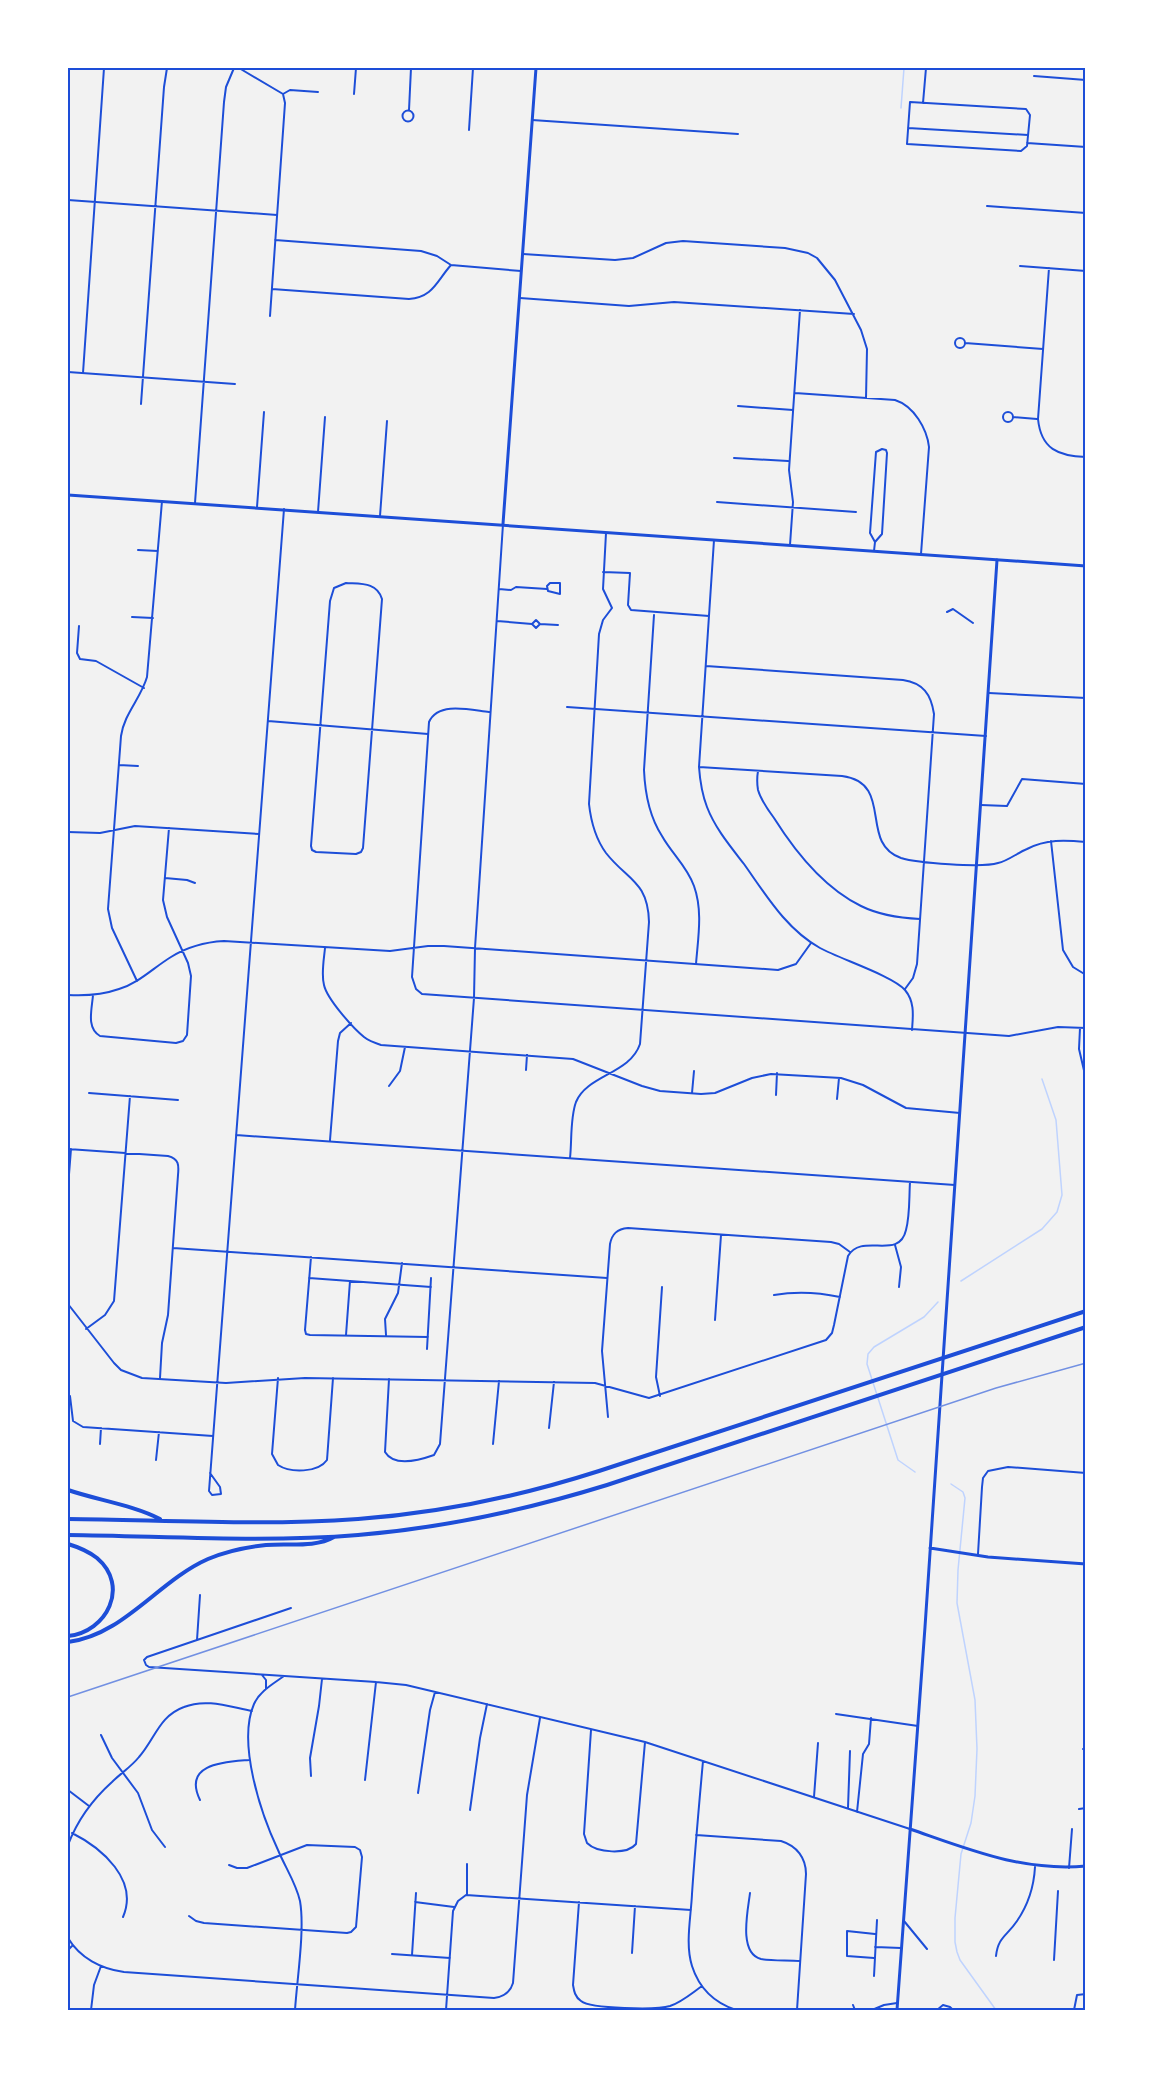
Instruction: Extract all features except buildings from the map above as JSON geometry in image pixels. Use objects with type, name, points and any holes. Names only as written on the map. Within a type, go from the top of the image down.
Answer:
[{"type":"highway","points":[[68,1519],[333,1520],[404,1514],[473,1503],[582,1477],[1086,1311]]},
{"type":"highway","points":[[68,1534],[273,1538],[334,1536],[437,1526],[548,1503],[618,1482],[1086,1327]]},
{"type":"highway","points":[[68,1490],[93,1499],[146,1512],[163,1521]]},
{"type":"highway","points":[[68,1642],[89,1637],[110,1628],[187,1571],[218,1555],[265,1545],[325,1542],[334,1536]]},
{"type":"highway","points":[[68,1544],[98,1559],[108,1573],[112,1588],[110,1606],[98,1623],[85,1632],[68,1636]]},
{"type":"street","points":[[83,373],[104,68]]},
{"type":"street","points":[[141,404],[167,68]]},
{"type":"street","points":[[195,503],[224,102],[226,87],[234,68]]},
{"type":"street","points":[[239,68],[283,94],[285,103],[270,316]]},
{"type":"street","points":[[354,94],[356,68]]},
{"type":"street","points":[[409,110],[411,68]]},
{"type":"street","points":[[469,130],[473,68]]},
{"type":"street","points":[[388,1379],[384,1447],[388,1458],[401,1461],[429,1457],[437,1452],[440,1444],[454,1267],[474,998],[475,948],[496,621],[536,68]]},
{"type":"street","points":[[923,103],[926,68]]},
{"type":"street","points":[[983,68],[1028,68]]},
{"type":"street","points":[[1034,76],[1086,80]]},
{"type":"street","points":[[283,94],[290,90],[318,92]]},
{"type":"street","points":[[910,102],[923,103],[1026,109],[1030,112],[1026,149],[1021,151],[907,144],[910,102]]},
{"type":"street","points":[[532,120],[738,134]]},
{"type":"street","points":[[908,128],[1028,135]]},
{"type":"street","points":[[1027,143],[1086,147]]},
{"type":"street","points":[[68,200],[277,215]]},
{"type":"street","points":[[987,206],[1086,213]]},
{"type":"street","points":[[275,240],[421,251],[437,256],[451,265],[521,271]]},
{"type":"street","points":[[523,254],[615,260],[633,258],[666,243],[683,241],[785,248],[808,253],[826,267],[854,314],[867,349],[866,398]]},
{"type":"street","points":[[272,289],[419,298],[429,294],[451,265]]},
{"type":"street","points":[[1020,266],[1086,271]]},
{"type":"street","points":[[1049,268],[1038,419],[1042,436],[1054,450],[1070,456],[1086,457]]},
{"type":"street","points":[[520,298],[629,306],[674,302],[854,314]]},
{"type":"street","points":[[790,545],[793,507],[789,461],[800,310]]},
{"type":"street","points":[[965,343],[1043,349]]},
{"type":"street","points":[[68,372],[235,384]]},
{"type":"street","points":[[795,393],[895,400],[911,410],[925,430],[929,447],[921,554]]},
{"type":"street","points":[[738,406],[793,410]]},
{"type":"street","points":[[257,507],[264,412]]},
{"type":"street","points":[[318,512],[325,417]]},
{"type":"street","points":[[1013,417],[1038,419]]},
{"type":"street","points":[[380,516],[387,421]]},
{"type":"street","points":[[874,551],[875,542],[882,534],[887,453],[882,449],[876,452],[870,533],[875,542]]},
{"type":"street","points":[[734,458],[789,461]]},
{"type":"street","points":[[68,495],[1086,566]]},
{"type":"street","points":[[136,981],[110,922],[108,909],[124,721],[144,687],[149,667],[162,501]]},
{"type":"street","points":[[717,502],[856,512]]},
{"type":"street","points":[[210,1473],[220,1487],[220,1494],[212,1495],[209,1491],[210,1473],[284,509]]},
{"type":"street","points":[[570,1158],[577,1101],[584,1091],[630,1060],[638,1049],[643,1011],[649,915],[642,891],[637,883],[607,854],[597,838],[591,821],[589,794],[601,627],[612,608],[604,595],[606,532]]},
{"type":"street","points":[[714,540],[699,767],[701,787],[707,807],[718,829],[779,913],[797,932],[811,943],[894,981],[905,989],[913,1006],[912,1030]]},
{"type":"street","points":[[138,550],[158,551]]},
{"type":"street","points":[[897,2010],[997,560]]},
{"type":"street","points":[[603,572],[630,573],[628,605],[631,610],[709,616]]},
{"type":"street","points":[[499,590],[511,590],[516,587],[547,589],[560,594],[560,583],[550,582],[547,589]]},
{"type":"street","points":[[339,585],[373,586],[382,599],[363,848],[356,854],[316,852],[311,849],[320,726],[330,596],[334,588],[339,585]]},
{"type":"street","points":[[947,612],[953,609],[973,623]]},
{"type":"street","points":[[654,615],[644,771],[648,806],[662,838],[687,870],[694,888],[699,905],[696,964]]},
{"type":"street","points":[[132,617],[153,618]]},
{"type":"street","points":[[496,621],[532,624],[536,628],[540,624],[558,625]]},
{"type":"street","points":[[79,626],[77,653],[80,659],[96,661],[144,687]]},
{"type":"street","points":[[706,666],[903,680],[920,684],[928,693],[933,702],[934,714],[920,919],[915,971],[905,989]]},
{"type":"street","points":[[989,693],[1086,698]]},
{"type":"street","points":[[567,707],[986,736]]},
{"type":"street","points":[[490,712],[442,710],[431,718],[428,734],[414,948],[413,983],[422,994],[965,1034],[1009,1036],[1058,1028],[1086,1028]]},
{"type":"street","points":[[268,722],[428,734]]},
{"type":"street","points":[[119,765],[138,766]]},
{"type":"street","points":[[699,767],[842,776],[856,780],[873,797],[876,827],[884,845],[898,857],[924,861],[996,864],[1037,844],[1051,841],[1086,842]]},
{"type":"street","points":[[758,771],[759,791],[764,804],[799,853],[827,884],[844,897],[873,911],[920,919]]},
{"type":"street","points":[[981,805],[1007,806],[1022,779],[1086,784]]},
{"type":"street","points":[[68,832],[91,833],[135,826],[259,834]]},
{"type":"street","points":[[93,995],[92,1026],[94,1033],[100,1036],[176,1043],[183,1041],[188,1030],[191,983],[190,969],[165,911],[163,900],[169,828]]},
{"type":"street","points":[[1051,841],[1062,943],[1073,967],[1086,975]]},
{"type":"street","points":[[165,878],[187,880],[195,884]]},
{"type":"street","points":[[68,995],[93,995],[118,990],[183,951],[215,942],[251,942],[390,951],[435,945],[783,969],[796,964],[811,943]]},
{"type":"street","points":[[325,948],[324,989],[351,1023],[373,1042],[405,1047],[573,1059],[650,1090],[715,1093],[752,1078],[777,1073],[838,1078],[863,1085],[906,1108],[960,1113]]},
{"type":"street","points":[[330,1142],[338,1041],[340,1033],[351,1023]]},
{"type":"street","points":[[1080,1028],[1080,1049],[1086,1079]]},
{"type":"street","points":[[388,1086],[400,1071],[405,1047]]},
{"type":"street","points":[[526,1070],[527,1055]]},
{"type":"street","points":[[692,1093],[694,1071]]},
{"type":"street","points":[[776,1095],[777,1073]]},
{"type":"street","points":[[837,1099],[838,1078]]},
{"type":"street","points":[[89,1093],[178,1100]]},
{"type":"street","points":[[86,1329],[105,1315],[114,1301],[130,1096]]},
{"type":"street","points":[[236,1135],[955,1185]]},
{"type":"street","points":[[68,1187],[69,1149],[176,1158],[178,1167],[173,1248],[160,1378]]},
{"type":"street","points":[[68,1305],[122,1370],[142,1378],[217,1382],[278,1378],[333,1378],[595,1383],[637,1397],[649,1398],[826,1340],[832,1333],[850,1252],[861,1246],[895,1245],[903,1239],[907,1230],[910,1182]]},
{"type":"street","points":[[608,1417],[602,1351],[610,1244],[614,1234],[619,1230],[628,1228],[831,1242],[839,1244],[850,1252]]},
{"type":"street","points":[[715,1320],[721,1235]]},
{"type":"street","points":[[895,1245],[901,1267],[898,1287]]},
{"type":"street","points":[[173,1248],[607,1278]]},
{"type":"street","points":[[311,1257],[306,1334],[428,1337]]},
{"type":"street","points":[[386,1335],[385,1319],[398,1293],[402,1263]]},
{"type":"street","points":[[309,1278],[431,1287]]},
{"type":"street","points":[[428,1349],[431,1278]]},
{"type":"street","points":[[346,1336],[350,1281]]},
{"type":"street","points":[[660,1396],[656,1377],[662,1287]]},
{"type":"street","points":[[774,1295],[811,1292],[840,1297]]},
{"type":"street","points":[[278,1378],[273,1458],[278,1465],[291,1470],[323,1465],[327,1456],[333,1378]]},
{"type":"street","points":[[494,1444],[499,1381]]},
{"type":"street","points":[[549,1428],[554,1382]]},
{"type":"street","points":[[70,1396],[73,1421],[83,1427],[213,1436]]},
{"type":"street","points":[[100,1443],[101,1428]]},
{"type":"street","points":[[156,1460],[159,1432]]},
{"type":"street","points":[[978,1556],[983,1478],[988,1471],[1008,1467],[1086,1473]]},
{"type":"street","points":[[930,1548],[978,1556],[1086,1564]]},
{"type":"street","points":[[197,1640],[200,1595]]},
{"type":"street","points":[[291,1608],[147,1657],[144,1662],[149,1667],[406,1685],[645,1742],[995,1858],[1035,1867],[1086,1866]]},
{"type":"street","points":[[262,1675],[267,1689]]},
{"type":"street","points":[[284,1676],[258,1698],[252,1711],[250,1760],[259,1806],[299,1899],[301,1930],[295,2010]]},
{"type":"street","points":[[311,1776],[310,1758],[322,1679]]},
{"type":"street","points":[[365,1780],[376,1682]]},
{"type":"street","points":[[418,1793],[430,1710],[435,1692]]},
{"type":"street","points":[[68,1845],[72,1833],[89,1806],[141,1756],[162,1721],[184,1707],[209,1703],[252,1711]]},
{"type":"street","points":[[470,1810],[487,1704]]},
{"type":"street","points":[[836,1713],[918,1726]]},
{"type":"street","points":[[68,1938],[72,1946],[89,1960],[116,1971],[494,1998],[506,1994],[513,1983],[527,1795],[540,1717]]},
{"type":"street","points":[[857,1812],[863,1754],[869,1744],[871,1718]]},
{"type":"street","points":[[591,1730],[584,1834],[587,1843],[596,1849],[623,1851],[633,1848],[638,1839],[645,1742]]},
{"type":"street","points":[[101,1735],[112,1758],[138,1792],[152,1830],[165,1847]]},
{"type":"street","points":[[814,1798],[818,1743]]},
{"type":"street","points":[[848,1809],[850,1751]]},
{"type":"street","points":[[200,1800],[195,1783],[203,1770],[215,1764],[250,1760]]},
{"type":"street","points":[[703,1761],[696,1835],[690,1953],[692,1965],[702,1986],[717,2001],[736,2010]]},
{"type":"street","points":[[68,1790],[89,1806]]},
{"type":"street","points":[[1079,1809],[1086,1808]]},
{"type":"street","points":[[1069,1868],[1072,1829]]},
{"type":"street","points":[[72,1833],[100,1850],[116,1870],[127,1898],[127,1908],[123,1917]]},
{"type":"street","points":[[696,1835],[781,1841],[790,1844],[803,1858],[806,1874],[796,2010]]},
{"type":"street","points":[[189,1916],[204,1923],[346,1933],[355,1930],[362,1857],[360,1850],[355,1847],[320,1845],[298,1848],[247,1868],[229,1865]]},
{"type":"street","points":[[467,1864],[467,1895]]},
{"type":"street","points":[[996,1956],[998,1941],[1017,1921],[1029,1897],[1035,1867]]},
{"type":"street","points":[[1054,1960],[1059,1891]]},
{"type":"street","points":[[412,1955],[416,1893]]},
{"type":"street","points":[[750,1893],[746,1938],[752,1953],[762,1959],[800,1961]]},
{"type":"street","points":[[446,2010],[454,1907],[460,1898],[467,1895],[691,1910]]},
{"type":"street","points":[[415,1902],[454,1907]]},
{"type":"street","points":[[579,1902],[573,1985],[574,1992],[580,2001],[590,2005],[638,2009],[667,2007],[683,2000],[702,1986]]},
{"type":"street","points":[[632,1953],[635,1906]]},
{"type":"street","points":[[874,1976],[877,1920]]},
{"type":"street","points":[[903,1920],[927,1949]]},
{"type":"street","points":[[874,1958],[847,1956],[847,1931],[875,1934]]},
{"type":"street","points":[[68,1950],[72,1946]]},
{"type":"street","points":[[875,1947],[901,1948]]},
{"type":"street","points":[[392,1954],[450,1958]]},
{"type":"street","points":[[91,2010],[94,1985],[101,1966]]},
{"type":"street","points":[[1074,2010],[1079,1993],[1086,1994]]},
{"type":"street","points":[[872,2010],[897,2003]]},
{"type":"street","points":[[852,2005],[855,2010]]},
{"type":"street","points":[[937,2010],[943,2005],[953,2010]]},
{"type":"waterway","points":[[901,108],[904,68]]},
{"type":"waterway","points":[[961,1281],[1042,1229],[1057,1212],[1062,1195],[1056,1120],[1042,1079]]},
{"type":"waterway","points":[[915,1472],[898,1460],[867,1364],[868,1354],[874,1347],[924,1317],[938,1302]]},
{"type":"waterway","points":[[951,1484],[963,1492],[965,1498],[957,1603],[975,1700],[977,1749],[975,1796],[971,1823],[961,1854],[955,1942],[960,1960],[996,2010]]},
{"type":"railway","points":[[68,1697],[996,1388],[1086,1363]]}]
